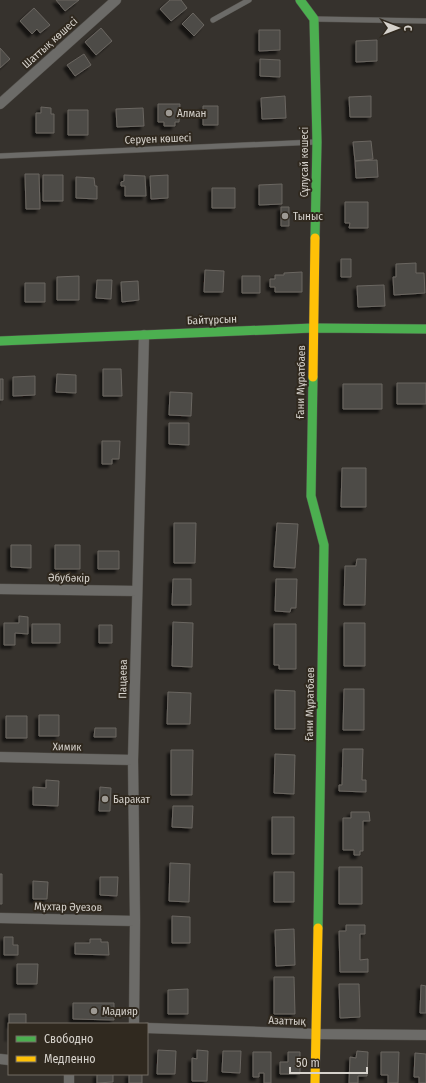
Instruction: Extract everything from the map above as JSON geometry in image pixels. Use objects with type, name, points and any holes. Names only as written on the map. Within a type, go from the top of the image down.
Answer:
[{"type":"street","name":"Шаттық көшесі","points":[[0,104],[116,0]]},
{"type":"street","points":[[300,0],[314,19]]},
{"type":"street","name":"Сұлусай көшесі","points":[[313,328],[317,142],[314,19]]},
{"type":"street","name":"Байтұрсын","points":[[0,341],[313,328],[426,329]]},
{"type":"street","name":"Ғани Мұратбаев","points":[[313,328],[311,496],[324,545],[315,1083]]},
{"type":"street","name":"Пацаева","points":[[134,1023],[135,921],[133,760],[144,334]]},
{"type":"street","name":"Әбубәкір","points":[[0,589],[137,591]]},
{"type":"street","name":"Химик","points":[[0,757],[133,760]]},
{"type":"street","name":"Мұхтар Әуезов","points":[[0,918],[135,921]]},
{"type":"street","name":"Азаттық","points":[[148,1028],[316,1034],[426,1034]]},
{"type":"lane","points":[[213,20],[249,0]]},
{"type":"lane","points":[[314,19],[426,21]]},
{"type":"lane","name":"Серуен көшесі","points":[[0,156],[317,142]]},
{"type":"building","points":[[56,0],[79,0],[65,11]]},
{"type":"building","points":[[170,0],[181,0],[187,8],[171,21],[160,9]]},
{"type":"building","points":[[34,8],[50,25],[40,33],[37,29],[32,34],[20,21]]},
{"type":"building","points":[[193,13],[204,25],[194,36],[182,24]]},
{"type":"building","points":[[101,28],[112,41],[96,55],[85,42]]},
{"type":"building","points":[[259,30],[280,30],[280,50],[259,51]]},
{"type":"building","points":[[377,40],[377,61],[356,62],[356,41]]},
{"type":"building","points":[[0,48],[10,59],[0,68]]},
{"type":"building","points":[[84,54],[91,65],[75,76],[67,65]]},
{"type":"building","points":[[260,59],[280,60],[280,77],[260,76]]},
{"type":"building","points":[[285,96],[286,118],[262,119],[261,98]]},
{"type":"building","points":[[371,96],[371,117],[350,117],[349,97]]},
{"type":"building","name":"Алман","points":[[158,104],[180,104],[179,122],[175,122],[175,126],[164,126],[164,122],[158,122]]},
{"type":"building","points":[[203,106],[218,106],[218,125],[203,125]]},
{"type":"building","points":[[41,107],[51,108],[51,114],[54,114],[54,133],[36,133],[36,113],[41,113]]},
{"type":"building","points":[[143,108],[144,126],[117,127],[116,109]]},
{"type":"building","points":[[68,110],[88,110],[88,135],[68,135]]},
{"type":"building","points":[[371,141],[373,159],[355,161],[353,142]]},
{"type":"building","points":[[377,160],[378,177],[356,178],[355,161]]},
{"type":"building","points":[[25,174],[39,174],[40,209],[26,209]]},
{"type":"building","points":[[43,175],[63,175],[63,201],[43,201]]},
{"type":"building","points":[[124,175],[145,176],[146,196],[125,196],[125,186],[121,186],[121,182],[124,181]]},
{"type":"building","points":[[168,175],[168,198],[151,199],[150,176]]},
{"type":"building","points":[[76,177],[94,178],[95,186],[97,186],[97,199],[76,198]]},
{"type":"building","points":[[282,184],[282,204],[259,205],[259,185]]},
{"type":"building","points":[[212,188],[235,188],[235,208],[212,208]]},
{"type":"building","points":[[345,202],[368,202],[368,228],[349,228],[350,223],[345,223]]},
{"type":"building","name":"Тыныс","points":[[281,207],[289,207],[289,226],[281,226]]},
{"type":"building","points":[[341,259],[351,259],[351,277],[341,277]]},
{"type":"building","points":[[416,263],[416,273],[424,273],[425,293],[394,295],[393,277],[396,277],[396,264]]},
{"type":"building","points":[[205,270],[224,271],[223,292],[204,292]]},
{"type":"building","points":[[302,272],[302,292],[275,292],[275,287],[270,287],[270,279],[275,279],[275,275]]},
{"type":"building","points":[[79,276],[79,300],[57,300],[57,277]]},
{"type":"building","points":[[242,276],[260,276],[260,293],[242,293]]},
{"type":"building","points":[[97,280],[112,280],[111,299],[96,298]]},
{"type":"building","points":[[138,281],[139,300],[122,302],[121,282]]},
{"type":"building","points":[[25,283],[45,283],[45,302],[25,302]]},
{"type":"building","points":[[384,285],[385,306],[358,307],[357,286]]},
{"type":"building","points":[[103,369],[121,369],[122,396],[103,396]]},
{"type":"building","points":[[57,374],[76,375],[76,393],[56,392]]},
{"type":"building","points":[[35,376],[35,395],[13,396],[13,377]]},
{"type":"building","points":[[0,379],[3,379],[3,400],[0,400]]},
{"type":"building","points":[[397,383],[426,383],[426,404],[397,404]]},
{"type":"building","points":[[343,384],[382,384],[382,409],[343,409]]},
{"type":"building","points":[[170,392],[192,393],[191,416],[169,415]]},
{"type":"building","points":[[169,423],[189,423],[189,445],[169,444]]},
{"type":"building","points":[[102,441],[120,441],[119,459],[112,459],[112,464],[102,464]]},
{"type":"building","points":[[342,468],[366,468],[366,507],[341,507]]},
{"type":"building","points":[[174,523],[196,523],[195,563],[174,563]]},
{"type":"building","points":[[277,523],[298,524],[295,568],[274,567]]},
{"type":"building","points":[[11,545],[31,545],[31,568],[11,567]]},
{"type":"building","points":[[55,545],[80,545],[80,569],[55,569]]},
{"type":"building","points":[[98,551],[119,551],[119,569],[98,569]]},
{"type":"building","points":[[357,559],[366,559],[365,605],[344,605],[345,566],[356,566]]},
{"type":"building","points":[[173,579],[191,579],[191,605],[172,605]]},
{"type":"building","points":[[276,579],[297,579],[296,608],[291,608],[290,612],[275,611]]},
{"type":"building","points":[[19,616],[28,617],[28,634],[15,633],[15,645],[4,645],[4,623],[19,623]]},
{"type":"building","points":[[173,622],[193,623],[192,667],[172,666]]},
{"type":"building","points":[[344,623],[365,623],[365,666],[344,666]]},
{"type":"building","points":[[32,624],[60,624],[60,643],[32,643]]},
{"type":"building","points":[[274,624],[296,624],[296,669],[279,669],[279,665],[274,665]]},
{"type":"building","points":[[99,625],[112,625],[112,643],[99,643]]},
{"type":"building","points":[[344,689],[364,689],[364,730],[343,730]]},
{"type":"building","points":[[275,690],[295,691],[295,729],[275,729]]},
{"type":"building","points":[[168,692],[191,693],[190,724],[167,724]]},
{"type":"building","points":[[39,715],[59,715],[59,736],[39,736]]},
{"type":"building","points":[[6,716],[27,716],[27,738],[6,738]]},
{"type":"building","points":[[95,728],[116,728],[116,737],[94,737]]},
{"type":"building","points":[[343,749],[363,749],[362,780],[366,780],[366,792],[339,791],[339,785],[342,785]]},
{"type":"building","points":[[171,750],[193,750],[192,795],[171,795]]},
{"type":"building","points":[[275,754],[295,755],[294,794],[274,793]]},
{"type":"building","points":[[46,780],[59,781],[58,806],[33,805],[33,787],[46,788]]},
{"type":"building","name":"Баракат","points":[[100,787],[111,788],[110,811],[99,811]]},
{"type":"building","points":[[173,806],[193,806],[192,828],[172,827]]},
{"type":"building","points":[[351,812],[369,812],[370,821],[363,821],[363,851],[360,851],[360,855],[354,855],[354,850],[343,850],[343,818],[351,818]]},
{"type":"building","points":[[272,817],[294,817],[294,854],[272,854]]},
{"type":"building","points":[[170,863],[190,864],[189,902],[169,901]]},
{"type":"building","points":[[339,867],[362,867],[362,904],[339,904]]},
{"type":"building","points":[[274,872],[294,872],[294,902],[274,902]]},
{"type":"building","points":[[0,874],[2,874],[2,904],[0,904]]},
{"type":"building","points":[[100,877],[118,877],[117,896],[100,895]]},
{"type":"building","points":[[33,881],[48,882],[47,899],[33,899]]},
{"type":"building","points":[[172,916],[190,917],[190,943],[172,943]]},
{"type":"building","points":[[346,925],[365,925],[365,934],[360,934],[360,960],[368,959],[368,972],[340,972],[339,931],[346,931]]},
{"type":"building","points":[[294,929],[295,965],[276,966],[275,930]]},
{"type":"building","points":[[4,937],[13,937],[13,945],[18,945],[18,955],[4,955]]},
{"type":"building","points":[[90,939],[101,939],[101,942],[108,942],[109,955],[75,954],[75,943],[90,943]]},
{"type":"building","points":[[17,964],[38,964],[37,984],[17,984]]},
{"type":"building","points":[[274,977],[294,977],[295,1014],[274,1014]]},
{"type":"building","points":[[339,984],[359,984],[360,1017],[340,1018]]},
{"type":"building","points":[[421,985],[426,986],[426,1013],[420,1013]]},
{"type":"building","points":[[188,989],[188,1014],[168,1014],[168,990]]},
{"type":"building","name":"Мадияр","points":[[73,1003],[114,1003],[114,1020],[73,1019]]},
{"type":"building","points":[[9,1014],[26,1014],[26,1023],[9,1023]]},
{"type":"building","points":[[158,1050],[176,1051],[175,1074],[157,1074]]},
{"type":"building","points":[[197,1050],[208,1051],[207,1081],[192,1081],[192,1058],[197,1059]]},
{"type":"building","points":[[223,1051],[241,1051],[240,1073],[222,1072]]},
{"type":"building","points":[[357,1051],[368,1052],[367,1076],[358,1076],[358,1083],[349,1083],[350,1057],[356,1058]]},
{"type":"building","points":[[253,1052],[271,1052],[271,1083],[264,1083],[264,1073],[259,1073],[259,1077],[253,1077]]},
{"type":"building","points":[[288,1052],[300,1052],[300,1074],[280,1074],[280,1062],[288,1062]]},
{"type":"building","points":[[381,1052],[399,1052],[398,1083],[388,1083],[388,1075],[381,1075]]},
{"type":"building","points":[[415,1053],[426,1054],[426,1083],[419,1083],[419,1077],[414,1077]]},
{"type":"building","points":[[97,1075],[113,1075],[113,1082],[97,1083]]},
{"type":"building","points":[[129,1075],[142,1075],[142,1083],[129,1083]]},
{"type":"traffic: fast","points":[[300,0],[314,19],[317,142],[315,238]]},
{"type":"traffic: fast","points":[[0,341],[313,328],[426,329]]},
{"type":"traffic: fast","points":[[313,377],[311,496],[324,545],[318,928]]},
{"type":"traffic: slow","points":[[313,377],[315,238]]},
{"type":"traffic: slow","points":[[315,1083],[318,928]]},
{"type":"place","name":"Алман","points":[[169,113]]},
{"type":"place","name":"Тыныс","points":[[285,216]]},
{"type":"place","name":"Баракат","points":[[105,799]]},
{"type":"place","name":"Мадияр","points":[[94,1011]]}]
